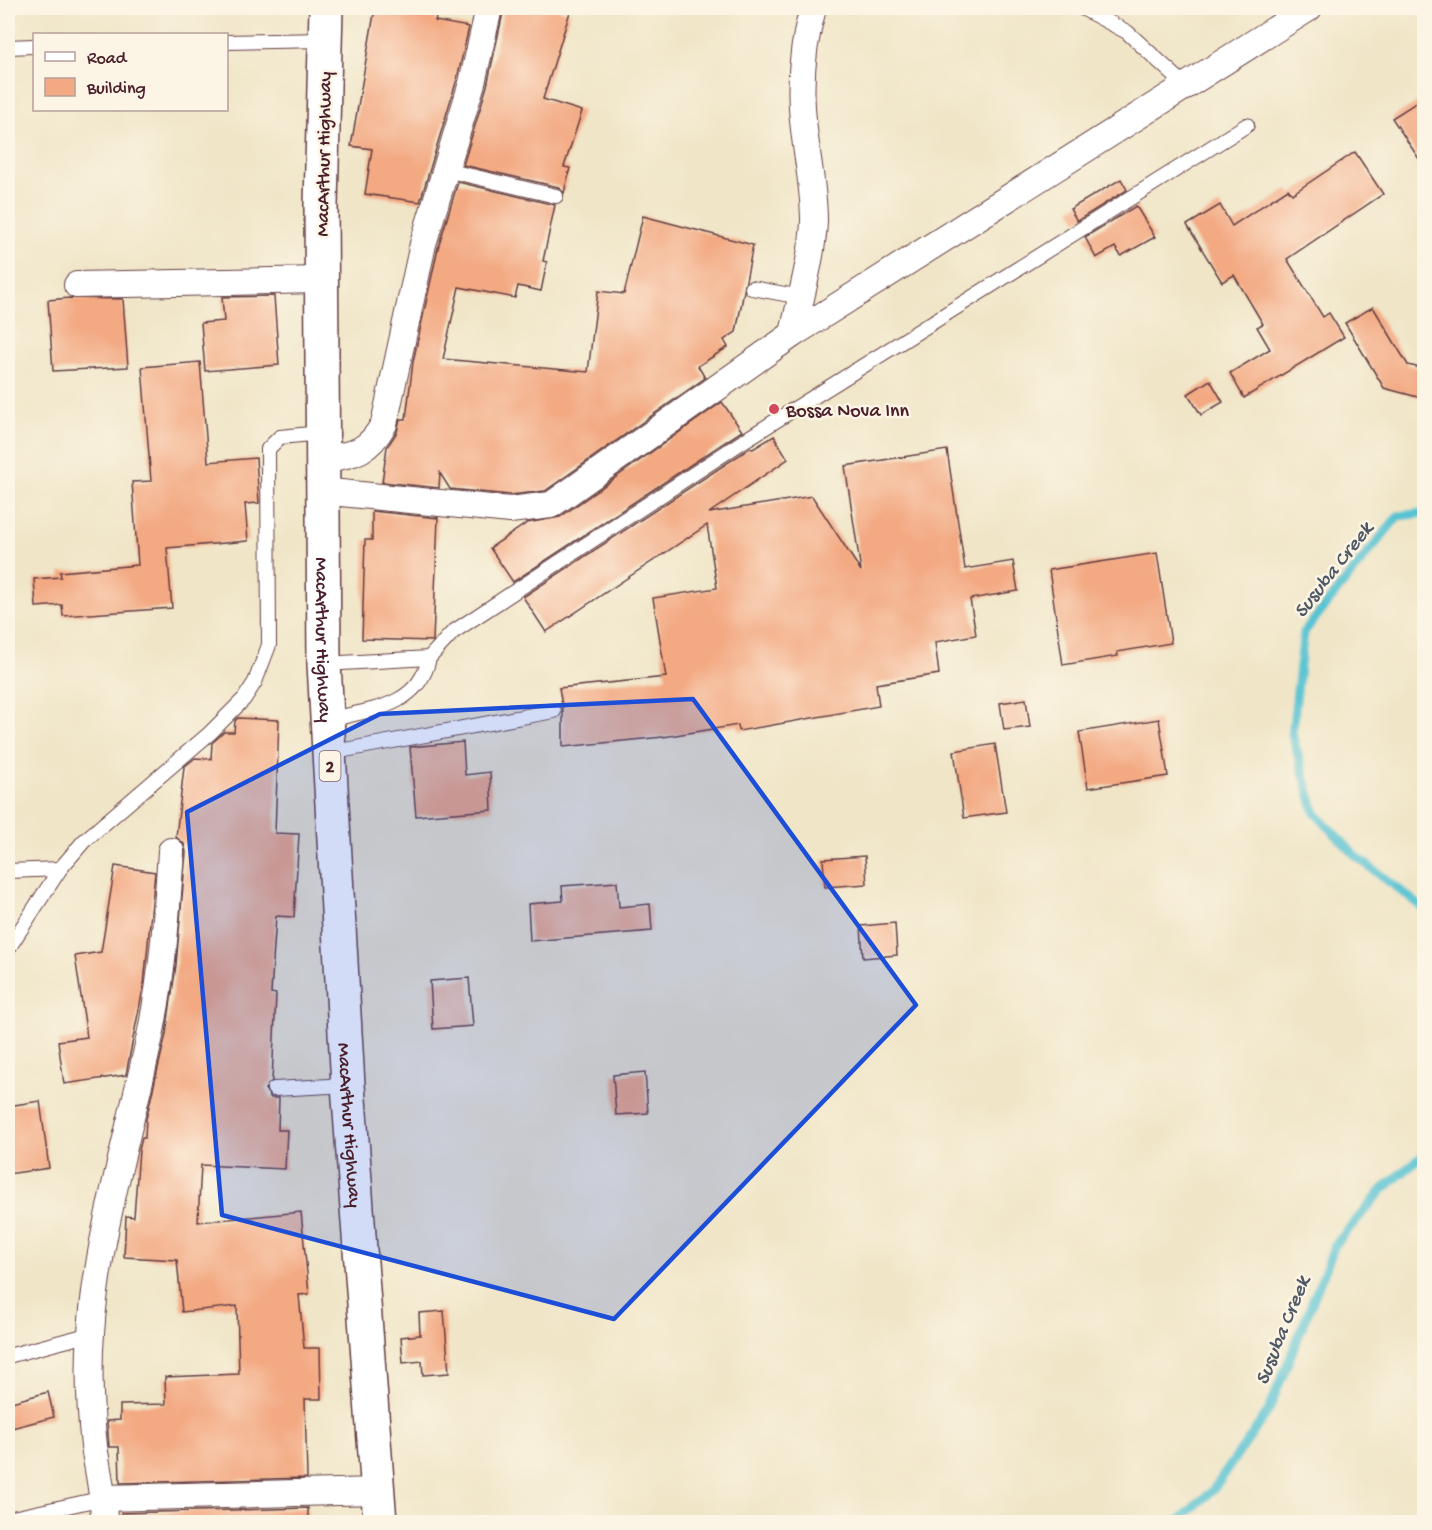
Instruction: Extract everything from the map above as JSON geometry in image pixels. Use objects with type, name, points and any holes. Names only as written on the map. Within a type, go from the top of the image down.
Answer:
[{"type":"highway","name":"MacArthur Highway","points":[[326,8],[321,280],[324,664],[348,1085],[379,1507]]},
{"type":"street","points":[[321,462],[367,448],[373,443],[384,424],[423,244],[472,82],[489,8]]},
{"type":"street","points":[[794,334],[814,224],[813,178],[802,108],[805,39],[813,8]]},
{"type":"street","points":[[321,462],[510,510],[551,505],[794,334],[1309,8]]},
{"type":"street","points":[[77,285],[321,280]]},
{"type":"street","points":[[171,850],[166,927],[158,991],[97,1276],[91,1334],[94,1448],[104,1510],[379,1507]]},
{"type":"lane","points":[[1082,8],[1127,32],[1186,86]]},
{"type":"lane","points":[[228,42],[325,40]]},
{"type":"lane","points":[[8,47],[33,46]]},
{"type":"lane","points":[[327,720],[395,704],[410,694],[426,670],[429,658],[453,632],[745,440],[1247,125]]},
{"type":"lane","points":[[446,170],[556,196]]},
{"type":"lane","points":[[752,288],[801,297]]},
{"type":"lane","points":[[8,949],[60,869],[109,818],[210,733],[244,699],[255,682],[269,645],[268,449],[280,437],[321,462]]},
{"type":"lane","points":[[324,664],[429,658]]},
{"type":"lane","points":[[329,753],[554,711]]},
{"type":"lane","points":[[8,871],[60,869]]},
{"type":"lane","points":[[273,1089],[348,1085]]},
{"type":"lane","points":[[8,1356],[91,1334]]},
{"type":"lane","points":[[8,1519],[104,1510]]},
{"type":"highlighted area","points":[[693,699],[916,1005],[614,1319],[222,1215],[187,812],[380,714]]},
{"type":"building","points":[[375,8],[438,8],[435,21],[469,27],[457,79],[420,202],[365,194],[372,149],[351,146]]},
{"type":"building","points":[[504,8],[555,8],[570,12],[543,99],[582,111],[564,167],[570,168],[564,193],[558,187],[463,165],[487,86]]},
{"type":"building","points":[[1425,97],[1425,168],[1392,118]]},
{"type":"building","points":[[1355,152],[1383,194],[1287,259],[1323,317],[1329,313],[1344,337],[1244,398],[1230,373],[1270,349],[1257,327],[1263,324],[1234,275],[1222,282],[1187,225],[1220,205],[1232,226],[1288,189],[1292,194]]},
{"type":"building","points":[[1121,179],[1127,190],[1077,221],[1070,209]]},
{"type":"building","points":[[458,182],[555,205],[543,261],[547,262],[541,291],[518,286],[515,298],[459,287],[443,359],[588,372],[598,291],[624,294],[643,216],[753,245],[736,332],[724,340],[728,347],[698,366],[705,378],[545,491],[510,495],[450,489],[440,473],[439,488],[382,482],[387,447],[397,432],[400,419],[406,419],[413,362],[438,248]]},
{"type":"building","points":[[1136,206],[1155,237],[1121,256],[1115,247],[1096,258],[1085,237]]},
{"type":"building","points":[[274,296],[279,365],[205,371],[201,323],[224,321],[222,297]]},
{"type":"building","points":[[123,299],[128,367],[53,371],[48,300]]},
{"type":"building","points":[[1373,307],[1408,365],[1425,369],[1425,399],[1384,388],[1345,323]]},
{"type":"building","points":[[200,362],[208,462],[256,458],[259,503],[245,504],[248,541],[167,548],[172,608],[63,616],[62,605],[36,607],[34,579],[61,577],[60,572],[138,565],[132,482],[151,481],[142,367]]},
{"type":"building","points":[[1210,380],[1223,402],[1201,415],[1188,394]]},
{"type":"building","points":[[722,402],[742,431],[513,582],[490,548],[527,523],[560,517]]},
{"type":"building","points":[[774,436],[788,459],[709,513],[812,496],[861,571],[845,466],[947,450],[965,569],[1013,561],[1018,591],[970,599],[976,635],[935,642],[939,674],[876,684],[879,706],[739,731],[738,725],[663,737],[563,747],[563,710],[559,688],[666,677],[653,598],[717,588],[707,525],[546,632],[523,597],[750,448],[753,449]]},
{"type":"building","points":[[372,511],[438,518],[433,641],[362,639],[365,540],[372,540]]},
{"type":"building","points":[[1157,553],[1171,643],[1117,652],[1118,656],[1063,665],[1049,570]]},
{"type":"building","points":[[1026,699],[1030,727],[1004,730],[1000,703]]},
{"type":"building","points":[[238,718],[279,720],[275,833],[299,834],[294,917],[276,916],[271,993],[276,994],[272,1081],[265,1089],[271,1098],[279,1098],[278,1130],[287,1130],[285,1169],[201,1165],[198,1222],[301,1212],[309,1294],[299,1295],[304,1348],[320,1348],[321,1399],[305,1399],[307,1478],[120,1483],[119,1447],[109,1447],[107,1421],[120,1420],[120,1405],[166,1404],[165,1377],[239,1374],[237,1306],[182,1312],[177,1260],[124,1257],[126,1216],[134,1217],[139,1150],[142,1138],[145,1138],[146,1119],[166,1034],[176,965],[186,852],[184,844],[176,837],[184,767],[195,758],[211,759],[212,743],[224,732],[234,732],[235,721]]},
{"type":"building","points":[[1159,719],[1168,776],[1088,788],[1079,732]]},
{"type":"building","points":[[463,742],[465,775],[490,772],[492,810],[416,816],[410,747]]},
{"type":"building","points":[[995,744],[1006,812],[964,818],[954,751]]},
{"type":"building","points":[[865,856],[867,884],[825,887],[823,859]]},
{"type":"building","points":[[115,866],[155,872],[144,984],[126,1075],[64,1084],[58,1041],[87,1037],[75,956],[101,952]]},
{"type":"building","points":[[617,882],[619,907],[650,904],[652,931],[530,941],[528,904],[563,901],[562,886]]},
{"type":"building","points":[[895,923],[897,955],[863,958],[861,926]]},
{"type":"building","points":[[469,978],[473,1026],[433,1029],[430,981]]},
{"type":"building","points":[[645,1072],[648,1113],[616,1115],[613,1075]]},
{"type":"building","points":[[40,1101],[49,1168],[8,1174],[8,1106]]},
{"type":"building","points":[[444,1311],[449,1373],[423,1375],[422,1361],[403,1363],[401,1337],[420,1335],[419,1313]]},
{"type":"building","points":[[48,1392],[54,1417],[8,1429],[8,1403]]},
{"type":"building","points":[[308,1508],[308,1522],[121,1522],[121,1513]]},
{"type":"waterway","name":"Susuba Creek","points":[[1424,513],[1398,516],[1304,632],[1292,734],[1315,813],[1356,856],[1424,909]]},
{"type":"waterway","name":"Susuba Creek","points":[[1177,1522],[1213,1490],[1269,1410],[1335,1245],[1383,1189],[1424,1155]]},
{"type":"place","name":"Bossa Nova Inn","points":[[774,409]]}]
